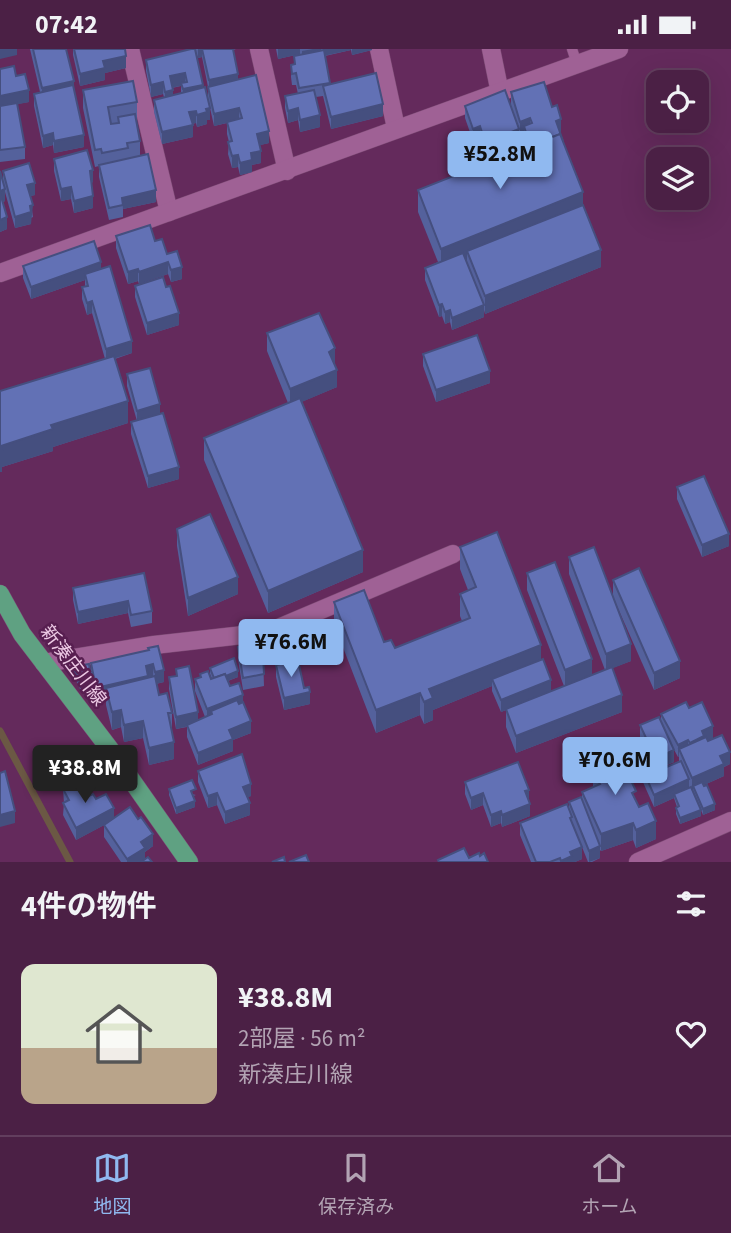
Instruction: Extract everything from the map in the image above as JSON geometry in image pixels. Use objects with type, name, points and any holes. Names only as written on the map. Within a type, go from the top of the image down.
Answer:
[{"type":"main road","name":"新湊庄川線","points":[[0,594],[22,633],[109,748],[189,862]]},
{"type":"street","points":[[131,49],[169,212]]},
{"type":"street","points":[[259,49],[287,171]]},
{"type":"street","points":[[379,49],[397,128]]},
{"type":"street","points":[[491,49],[500,93]]},
{"type":"street","points":[[0,273],[500,93],[575,57],[619,49]]},
{"type":"street","points":[[44,663],[154,645],[269,632],[453,554]]},
{"type":"street","points":[[638,862],[731,821]]},
{"type":"building","points":[[33,49],[66,49],[74,81],[42,88]]},
{"type":"building","points":[[74,49],[125,49],[126,56],[103,61],[105,68],[80,74]]},
{"type":"building","points":[[195,49],[203,85],[183,89],[181,83],[187,82],[185,73],[170,76],[173,90],[165,92],[163,82],[151,85],[146,60]]},
{"type":"building","points":[[202,49],[233,49],[238,74],[209,80]]},
{"type":"building","points":[[324,50],[330,83],[299,88],[296,73],[292,74],[294,56]]},
{"type":"building","points":[[14,66],[16,76],[25,74],[29,90],[0,96],[0,69]]},
{"type":"building","points":[[376,73],[383,104],[331,117],[323,86]]},
{"type":"building","points":[[256,75],[269,131],[257,134],[261,151],[251,153],[252,160],[240,163],[238,155],[232,156],[228,142],[232,141],[227,122],[242,118],[239,108],[214,114],[208,87]]},
{"type":"building","points":[[133,81],[137,102],[108,107],[111,124],[119,123],[118,117],[135,114],[140,141],[127,143],[128,148],[102,153],[101,149],[95,150],[83,90]]},
{"type":"building","points":[[544,82],[552,107],[557,105],[561,119],[556,121],[563,141],[560,134],[530,146],[524,126],[532,123],[530,118],[520,122],[511,92]]},
{"type":"building","points":[[73,85],[84,135],[54,141],[53,133],[43,136],[34,94]]},
{"type":"building","points":[[205,87],[210,108],[206,109],[207,112],[197,115],[196,111],[189,112],[193,125],[162,132],[154,100]]},
{"type":"building","points":[[314,90],[320,115],[300,120],[298,108],[288,111],[285,96]]},
{"type":"building","points":[[505,90],[519,129],[485,142],[480,126],[473,129],[465,106]]},
{"type":"building","points":[[17,103],[25,147],[0,150],[0,106]]},
{"type":"building","points":[[560,134],[583,192],[441,249],[418,190]]},
{"type":"building","points":[[87,150],[93,170],[90,171],[93,196],[74,201],[71,187],[61,189],[54,159]]},
{"type":"building","points":[[148,154],[156,190],[122,198],[123,205],[109,208],[99,165]]},
{"type":"building","points":[[29,163],[35,183],[27,185],[33,205],[30,206],[31,212],[15,217],[3,171]]},
{"type":"building","points":[[0,171],[5,189],[0,191]]},
{"type":"building","points":[[0,193],[7,217],[0,220]]},
{"type":"building","points":[[583,205],[601,250],[485,296],[467,251]]},
{"type":"building","points":[[150,225],[155,241],[162,239],[167,254],[177,251],[182,267],[171,270],[168,262],[139,272],[138,269],[128,272],[116,236]]},
{"type":"building","points":[[94,241],[101,262],[31,287],[23,266]]},
{"type":"building","points":[[463,253],[484,305],[452,318],[450,310],[445,312],[442,304],[439,305],[425,268]]},
{"type":"building","points":[[110,266],[132,341],[106,349],[92,301],[87,303],[82,287],[88,286],[85,274]]},
{"type":"building","points":[[163,277],[166,287],[170,286],[179,313],[147,323],[135,286]]},
{"type":"building","points":[[319,313],[335,348],[329,352],[337,370],[290,389],[267,333]]},
{"type":"building","points":[[477,335],[490,371],[436,390],[423,354]]},
{"type":"building","points":[[114,356],[128,401],[51,425],[53,429],[1,446],[0,450],[0,391]]},
{"type":"building","points":[[150,368],[160,404],[137,411],[127,374]]},
{"type":"building","points":[[300,398],[363,550],[268,591],[204,438]]},
{"type":"building","points":[[163,413],[179,467],[148,476],[131,422]]},
{"type":"building","points":[[704,476],[729,534],[702,545],[677,487]]},
{"type":"building","points":[[210,514],[238,577],[188,598],[177,529]]},
{"type":"building","points":[[497,532],[541,645],[429,689],[433,698],[424,702],[420,693],[376,710],[334,602],[364,590],[384,642],[391,640],[395,648],[470,618],[460,594],[476,587],[460,547]]},
{"type":"building","points":[[594,547],[631,644],[606,654],[569,557]]},
{"type":"building","points":[[555,562],[592,659],[565,670],[527,573]]},
{"type":"building","points":[[639,568],[680,661],[654,673],[613,580]]},
{"type":"building","points":[[144,573],[152,611],[131,615],[128,601],[78,612],[73,588]]},
{"type":"building","points":[[257,644],[259,655],[263,655],[264,674],[243,678],[238,647]]},
{"type":"building","points":[[158,646],[164,670],[155,672],[153,664],[146,666],[148,676],[96,688],[91,663]]},
{"type":"building","points":[[234,658],[238,671],[214,678],[210,668]]},
{"type":"building","points":[[543,659],[551,680],[501,700],[492,679]]},
{"type":"building","points":[[298,660],[304,688],[309,687],[310,692],[284,698],[276,665]]},
{"type":"building","points":[[89,664],[92,683],[81,685],[73,667]]},
{"type":"building","points":[[189,666],[198,712],[176,717],[169,677],[177,676],[176,669]]},
{"type":"building","points":[[612,667],[622,695],[516,736],[506,709]]},
{"type":"building","points":[[208,671],[211,679],[225,674],[230,686],[239,683],[243,695],[207,709],[195,679]]},
{"type":"building","points":[[155,676],[159,695],[167,693],[172,713],[168,713],[174,742],[149,748],[143,721],[124,725],[121,710],[112,712],[106,688]]},
{"type":"building","points":[[237,700],[239,704],[243,702],[251,721],[229,730],[233,739],[198,753],[187,725]]},
{"type":"building","points":[[686,702],[689,708],[702,702],[713,726],[702,731],[704,736],[678,745],[661,714]]},
{"type":"building","points":[[659,717],[674,750],[657,758],[662,769],[681,761],[689,779],[654,795],[638,759],[632,762],[626,750],[647,740],[640,725]]},
{"type":"building","points":[[722,735],[730,752],[720,756],[724,764],[692,778],[679,749],[706,737],[708,741]]},
{"type":"building","points":[[611,750],[621,772],[626,770],[636,791],[632,793],[639,807],[648,803],[656,821],[636,830],[633,823],[601,834],[582,792],[600,784],[593,774],[595,773],[590,759]]},
{"type":"building","points":[[242,754],[251,784],[243,787],[250,803],[225,812],[217,793],[208,796],[198,771]]},
{"type":"building","points":[[518,762],[529,790],[525,791],[530,804],[502,815],[501,811],[491,815],[483,793],[471,798],[465,782]]},
{"type":"building","points":[[5,771],[15,811],[0,815],[0,773]]},
{"type":"building","points":[[192,780],[196,789],[191,791],[195,801],[176,808],[169,789]]},
{"type":"building","points":[[78,781],[87,797],[93,794],[96,799],[106,794],[114,808],[76,828],[63,803],[69,800],[63,789]]},
{"type":"building","points":[[702,782],[704,786],[707,785],[715,804],[703,809],[693,786]]},
{"type":"building","points":[[691,787],[701,810],[680,818],[674,794]]},
{"type":"building","points":[[581,797],[600,846],[589,851],[569,802]]},
{"type":"building","points":[[567,804],[582,847],[570,852],[572,856],[561,861],[560,858],[550,862],[536,862],[520,823]]},
{"type":"building","points":[[130,807],[153,834],[141,842],[145,848],[127,859],[104,825]]},
{"type":"building","points":[[464,848],[469,858],[484,853],[488,862],[439,862],[438,860]]},
{"type":"building","points":[[306,855],[309,862],[289,862]]},
{"type":"building","points":[[284,857],[285,862],[272,862]]},
{"type":"waterway","points":[[0,731],[70,862]]}]
